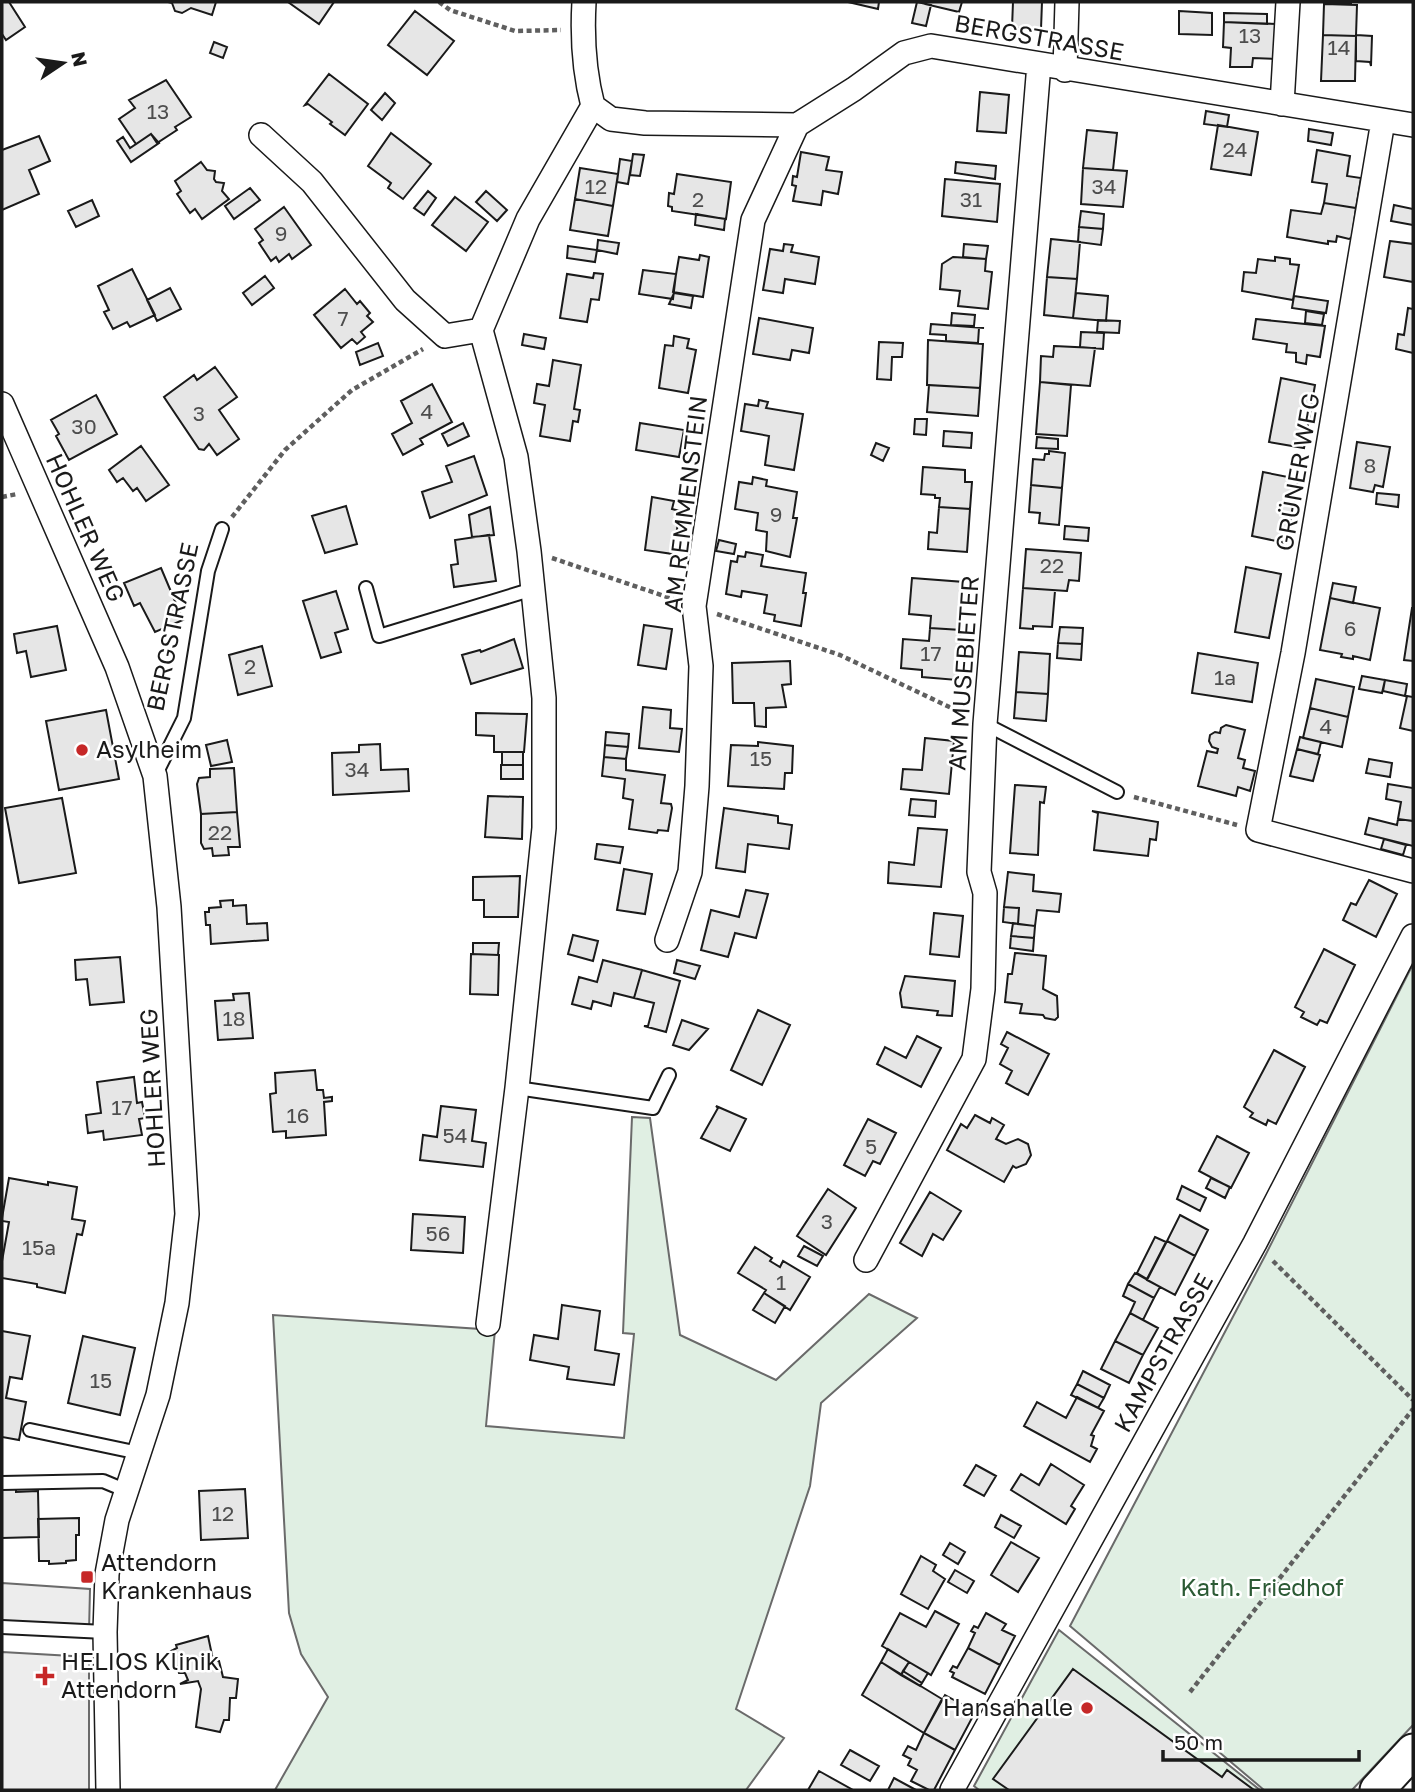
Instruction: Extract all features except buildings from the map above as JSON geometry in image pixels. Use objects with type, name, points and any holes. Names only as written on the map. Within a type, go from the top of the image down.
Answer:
[{"type":"main road","points":[[1377,1790],[1413,1751]]},
{"type":"street","points":[[584,2],[587,84],[593,106],[611,119],[676,125],[797,125]]},
{"type":"street","points":[[1065,70],[1067,2]]},
{"type":"street","points":[[1282,104],[1288,2]]},
{"type":"street","name":"BERGSTRASSE","points":[[797,125],[904,53],[931,46],[1413,125]]},
{"type":"street","name":"AM MUSEBIETER","points":[[866,1260],[974,1059],[983,989],[985,893],[979,872],[985,724],[1039,64]]},
{"type":"street","points":[[488,1324],[517,1088],[544,828],[544,698],[516,457],[481,330],[528,219],[593,106]]},
{"type":"street","name":"GRÜNER WEG","points":[[1258,831],[1296,640],[1383,121]]},
{"type":"street","name":"AM REMMENSTEIN","points":[[667,940],[690,872],[697,786],[701,666],[694,606],[753,220],[797,125]]},
{"type":"street","points":[[261,135],[312,182],[405,300],[445,336],[481,330]]},
{"type":"street","name":"HOHLER WEG","points":[[2,404],[117,667],[155,776],[169,907],[187,1214],[177,1303],[158,1395],[117,1520],[107,1574],[105,1632],[108,1790]]},
{"type":"street","points":[[1258,831],[1413,871]]},
{"type":"street","name":"KAMPSTRASSE","points":[[954,1790],[1255,1243],[1413,936]]},
{"type":"lane","name":"BERGSTRASSE","points":[[155,776],[184,718],[208,571],[222,529]]},
{"type":"lane","points":[[366,588],[379,636],[533,589]]},
{"type":"lane","points":[[985,724],[1117,792]]},
{"type":"lane","points":[[517,1088],[653,1108],[669,1075]]},
{"type":"lane","points":[[30,1430],[139,1454]]},
{"type":"lane","points":[[2,1482],[103,1481],[127,1491]]},
{"type":"lane","points":[[2,1627],[105,1632]]},
{"type":"path","points":[[439,2],[450,10],[515,31],[583,29]]},
{"type":"path","name":"BERGSTRASSE","points":[[222,529],[285,450],[352,390],[445,336]]},
{"type":"path","points":[[529,551],[840,655],[985,724]]},
{"type":"path","points":[[1117,792],[1258,831]]},
{"type":"path","points":[[1255,1243],[1413,1400]]},
{"type":"path","points":[[1190,1692],[1413,1409]]},
{"type":"green space","name":"Kath. Friedhof","points":[[1413,964],[1413,1725],[1352,1790],[1264,1790],[1070,1626],[1266,1254]]},
{"type":"green space","points":[[632,1117],[650,1118],[680,1335],[776,1380],[869,1294],[917,1318],[821,1403],[810,1486],[736,1709],[784,1738],[746,1790],[275,1790],[328,1697],[301,1654],[289,1613],[273,1315],[495,1330],[486,1426],[624,1438],[634,1334],[623,1333]]},
{"type":"green space","name":"Hansahalle","points":[[1059,1630],[1260,1790],[979,1790],[974,1786]]},
{"type":"shaded area","points":[[2,1583],[90,1589],[89,1632],[2,1627]]},
{"type":"shaded area","name":"HELIOS Klinik Attendorn","points":[[2,1652],[89,1657],[89,1790],[2,1790]]},
{"type":"place","name":"Asylheim","points":[[82,750]]},
{"type":"place","name":"Attendorn Krankenhaus","points":[[87,1577]]},
{"type":"place","name":"HELIOS Klinik Attendorn","points":[[45,1676]]},
{"type":"place","name":"Hansahalle","points":[[1087,1708]]}]
